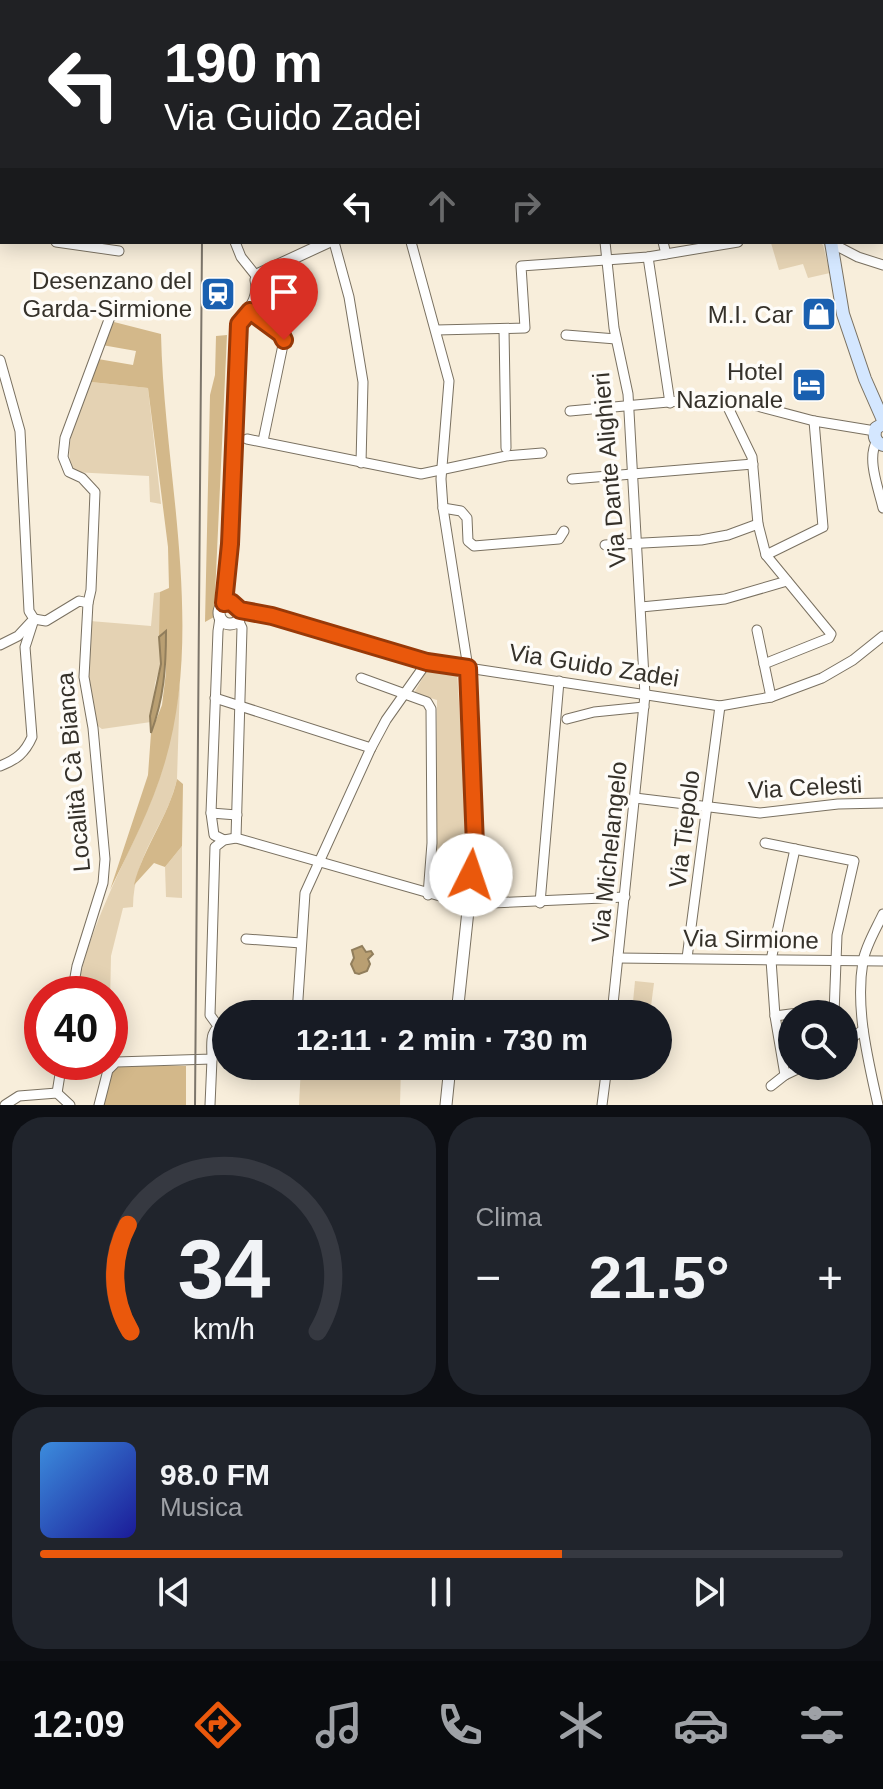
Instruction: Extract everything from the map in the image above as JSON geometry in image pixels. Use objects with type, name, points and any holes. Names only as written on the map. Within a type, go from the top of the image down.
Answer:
[{"type":"main road","points":[[829,244],[843,314],[880,432]]},
{"type":"street","points":[[70,244],[119,251]]},
{"type":"street","points":[[224,840],[214,835],[211,813],[219,611],[224,603],[230,544],[236,342],[239,324],[250,311],[258,288],[257,278],[241,257],[236,244]]},
{"type":"street","points":[[257,278],[262,272],[326,244]]},
{"type":"street","points":[[332,244],[349,297],[363,382],[361,463]]},
{"type":"street","points":[[412,244],[449,381],[443,508],[468,668],[475,845],[458,1000]]},
{"type":"street","name":"Via Dante Alighieri","points":[[605,244],[616,339],[628,407],[645,695]]},
{"type":"street","points":[[664,244],[666,254]]},
{"type":"street","points":[[436,330],[525,328],[521,266],[648,257],[726,244]]},
{"type":"street","points":[[833,244],[880,264],[883,250]]},
{"type":"street","points":[[648,257],[670,403]]},
{"type":"street","points":[[250,311],[281,334],[284,340],[263,441]]},
{"type":"street","name":"Località Cà Bianca","points":[[75,976],[103,883],[105,859],[93,728],[84,677],[95,492],[82,478],[69,472],[63,457],[65,438],[110,317],[117,313]]},
{"type":"street","points":[[504,329],[506,448]]},
{"type":"street","points":[[566,335],[616,339]]},
{"type":"street","points":[[0,360],[4,391],[15,406],[20,431],[29,611],[34,619],[46,621],[79,601],[88,603]]},
{"type":"street","points":[[723,397],[753,464],[758,524],[766,555],[831,634],[817,644],[764,664]]},
{"type":"street","points":[[570,411],[723,397],[814,421],[880,432],[873,447],[873,460],[883,508]]},
{"type":"street","points":[[766,555],[823,527],[814,421]]},
{"type":"street","points":[[247,439],[421,474],[506,456],[542,453]]},
{"type":"street","points":[[572,479],[753,464]]},
{"type":"street","points":[[443,508],[461,511],[467,518],[468,541],[474,546],[559,539],[564,531]]},
{"type":"street","points":[[605,545],[701,540],[728,535],[758,524]]},
{"type":"street","points":[[641,607],[725,599],[787,581]]},
{"type":"street","points":[[224,603],[234,603],[242,628],[236,838]]},
{"type":"street","points":[[220,618],[229,623],[239,615]]},
{"type":"street","name":"Via Guido Zadei","points":[[239,615],[272,616],[427,662],[720,706],[771,697],[822,678],[853,660],[883,636]]},
{"type":"street","points":[[0,645],[18,636],[34,619]]},
{"type":"street","points":[[0,766],[14,761],[26,750],[32,737],[25,647],[34,619]]},
{"type":"street","points":[[757,630],[771,697]]},
{"type":"street","points":[[298,1000],[305,893],[371,748],[386,720],[427,662]]},
{"type":"street","points":[[361,678],[427,702],[431,709],[432,843],[428,895]]},
{"type":"street","points":[[540,903],[559,681]]},
{"type":"street","name":"Via Michelangelo","points":[[614,1000],[645,695]]},
{"type":"street","points":[[215,698],[371,748]]},
{"type":"street","name":"Via Tiepolo","points":[[687,958],[720,706]]},
{"type":"street","points":[[567,719],[594,712],[644,707]]},
{"type":"street","name":"Via Celesti","points":[[635,798],[760,813],[838,804],[883,803]]},
{"type":"street","points":[[211,813],[237,815]]},
{"type":"street","points":[[212,1017],[215,847],[224,840],[236,838],[468,904],[625,897]]},
{"type":"street","points":[[765,843],[854,861],[837,935],[835,1000]]},
{"type":"street","points":[[778,1034],[771,960],[795,849]]},
{"type":"street","points":[[878,1105],[863,1030],[863,961],[883,914]]},
{"type":"street","points":[[246,939],[301,943]]},
{"type":"street","name":"Via Sirmione","points":[[618,958],[883,961]]},
{"type":"street","points":[[858,1032],[863,1030]]},
{"type":"street","points":[[99,1105],[108,1070],[116,1062],[212,1059],[210,1105]]},
{"type":"street","points":[[869,1066],[883,1067]]},
{"type":"street","points":[[57,1093],[59,1080]]},
{"type":"street","points":[[446,1105],[449,1080]]},
{"type":"street","points":[[602,1105],[605,1080]]},
{"type":"street","points":[[771,1086],[779,1080]]},
{"type":"street","points":[[5,1105],[19,1096],[57,1093],[70,1105]]},
{"type":"shaded area","points":[[771,244],[822,244],[830,273],[808,278],[803,264],[779,270]]},
{"type":"shaded area","points":[[114,322],[161,334],[179,549],[182,657],[176,710],[160,779],[110,890],[148,775],[151,733],[162,705],[166,672],[165,631],[159,637],[160,592],[169,588],[168,547],[148,388],[91,382],[98,359],[133,365],[136,351],[102,345]]},
{"type":"shaded area","points":[[227,335],[214,617],[205,622],[210,395],[215,375],[216,336]]},
{"type":"shaded area","points":[[91,382],[148,388],[161,504],[150,502],[149,476],[73,472],[69,451],[71,440],[76,417]]},
{"type":"shaded area","points":[[160,592],[161,664],[155,683],[151,722],[102,729],[95,724],[87,683],[90,621],[151,626],[154,593]]},
{"type":"shaded area","points":[[166,631],[163,682],[151,733],[150,716],[161,664],[159,637]]},
{"type":"shaded area","points":[[429,667],[457,672],[468,843],[463,897],[431,892],[437,841],[437,700],[414,693]]},
{"type":"shaded area","points":[[180,682],[177,779],[172,796],[144,855],[133,907],[123,908],[111,956],[111,976],[81,976],[107,898],[149,806],[172,730]]},
{"type":"shaded area","points":[[177,779],[183,784],[182,846],[165,867],[154,863],[134,885],[143,858],[168,806]]},
{"type":"shaded area","points":[[182,846],[182,898],[166,897],[165,867]]},
{"type":"shaded area","points":[[362,946],[366,952],[373,954],[368,959],[370,964],[367,971],[359,974],[355,973],[351,964],[354,958],[352,950]]},
{"type":"shaded area","points":[[635,981],[654,983],[652,1000],[633,1000]]},
{"type":"shaded area","points":[[128,1065],[186,1066],[186,1105],[103,1105],[109,1080],[128,1080]]},
{"type":"shaded area","points":[[300,1080],[401,1080],[400,1105],[299,1105]]},
{"type":"railway","points":[[195,1105],[202,244]]},
{"type":"place","name":"Desenzano del Garda-Sirmione","points":[[218,294]]},
{"type":"place","name":"M.I. Car","points":[[819,314]]},
{"type":"place","name":"Hotel Nazionale","points":[[809,385]]},
{"type":"route","points":[[284,340],[281,334],[250,311],[239,324],[230,544],[224,603],[231,602],[240,610],[272,616],[427,662],[468,668],[475,845],[471,875]]}]
